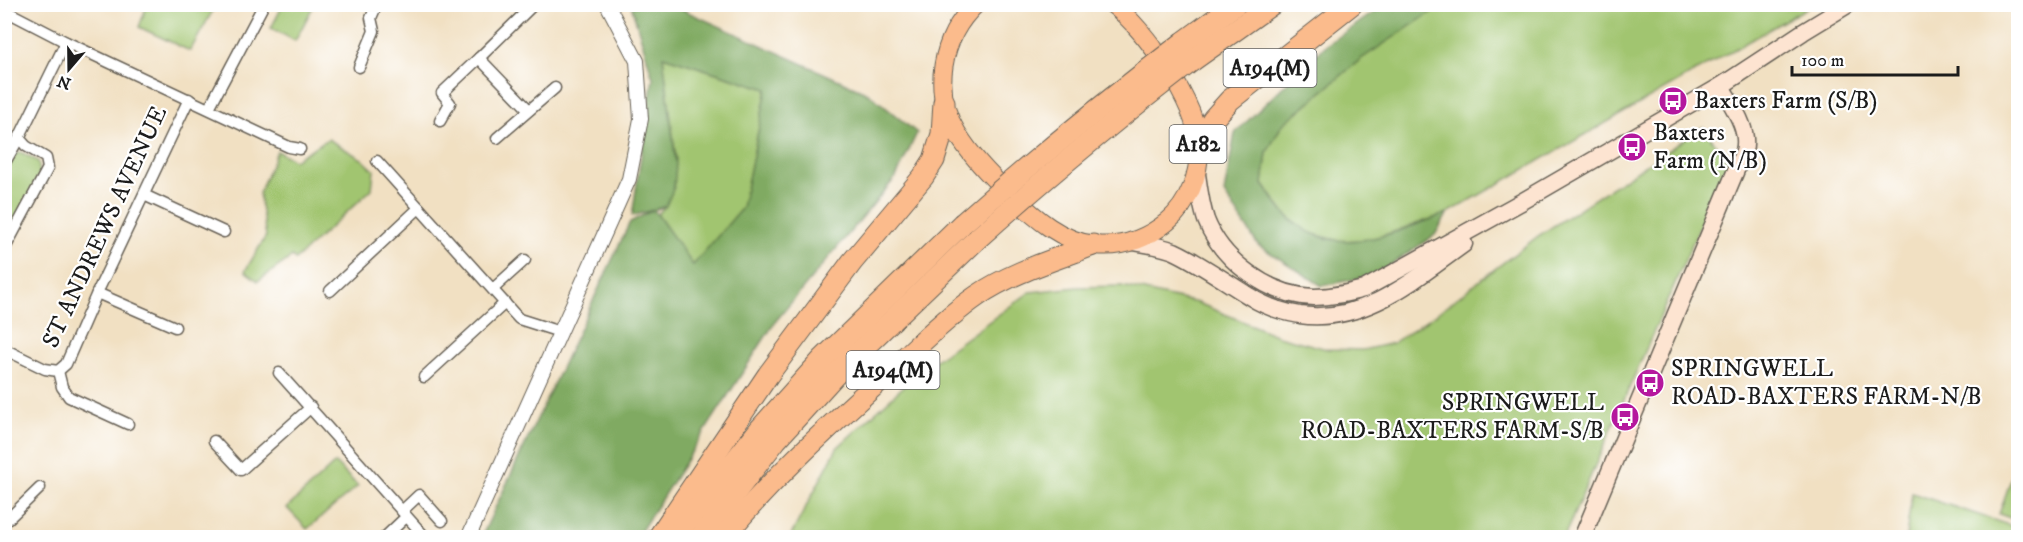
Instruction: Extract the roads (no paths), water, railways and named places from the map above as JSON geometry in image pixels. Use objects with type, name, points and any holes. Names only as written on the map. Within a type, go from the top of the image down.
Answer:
[{"type":"highway","name":"A194(M)","points":[[674,537],[760,429],[823,359],[970,231],[1065,161],[1189,51],[1236,4]]},
{"type":"highway","name":"A194(M)","points":[[1189,51],[1272,4]]},
{"type":"highway","name":"A194(M)","points":[[1198,142],[1213,119],[1230,100],[1352,4]]},
{"type":"highway","points":[[658,537],[768,375],[852,262],[923,177],[934,160],[942,134],[944,102]]},
{"type":"highway","name":"A194(M)","points":[[700,537],[776,440],[970,231]]},
{"type":"highway","name":"A194(M)","points":[[723,537],[783,473],[846,412],[968,304],[1007,279],[1093,245]]},
{"type":"main road","name":"A182","points":[[971,7],[956,28],[943,64],[944,102],[956,132],[1005,190],[1024,208],[1067,238],[1093,245],[1114,246],[1134,242],[1155,232],[1174,216],[1188,196],[1197,174],[1199,158],[1193,119],[1179,89],[1162,60],[1142,33],[1112,4]]},
{"type":"main road","points":[[1197,174],[1206,220],[1217,241],[1233,261],[1254,278],[1282,290],[1311,297],[1338,296],[1364,289],[1523,201],[1721,86],[1849,4]]},
{"type":"main road","points":[[1582,537],[1744,151],[1745,132],[1721,86]]},
{"type":"main road","points":[[1134,242],[1173,251],[1254,300],[1270,307],[1289,313],[1331,316],[1359,310],[1389,297],[1523,201]]},
{"type":"street","name":"ST ANDREWS AVENUE","points":[[209,108],[264,4]]},
{"type":"street","points":[[359,67],[374,31],[371,18],[377,4]]},
{"type":"street","points":[[440,121],[450,103],[442,93],[534,4]]},
{"type":"street","points":[[468,537],[629,179],[641,119],[637,61],[607,4]]},
{"type":"street","points":[[4,10],[66,42],[289,147],[300,149]]},
{"type":"street","points":[[4,164],[66,42]]},
{"type":"street","points":[[479,58],[529,110]]},
{"type":"street","points":[[497,138],[555,88]]},
{"type":"street","name":"ST ANDREWS AVENUE","points":[[58,371],[66,364],[189,99]]},
{"type":"street","points":[[4,250],[8,235],[48,168],[46,158],[26,146],[19,138]]},
{"type":"street","points":[[377,161],[519,319],[560,332]]},
{"type":"street","points":[[144,195],[224,232]]},
{"type":"street","points":[[330,291],[419,208]]},
{"type":"street","points":[[493,289],[525,260]]},
{"type":"street","points":[[97,293],[174,327]]},
{"type":"street","points":[[424,377],[505,303]]},
{"type":"street","points":[[5,349],[45,369],[58,371],[62,387],[69,397],[128,424]]},
{"type":"street","points":[[279,372],[426,537]]},
{"type":"street","points":[[214,441],[241,470],[311,407]]},
{"type":"street","points":[[4,523],[40,488]]},
{"type":"street","points":[[384,537],[419,495],[442,521]]},
{"type":"place","name":"Baxters Farm (S/B)","points":[[1673,101]]},
{"type":"place","name":"Baxters Farm (N/B)","points":[[1632,147]]},
{"type":"place","name":"SPRINGWELL ROAD-BAXTERS FARM-N/B","points":[[1650,383]]},
{"type":"place","name":"SPRINGWELL ROAD-BAXTERS FARM-S/B","points":[[1625,417]]}]
